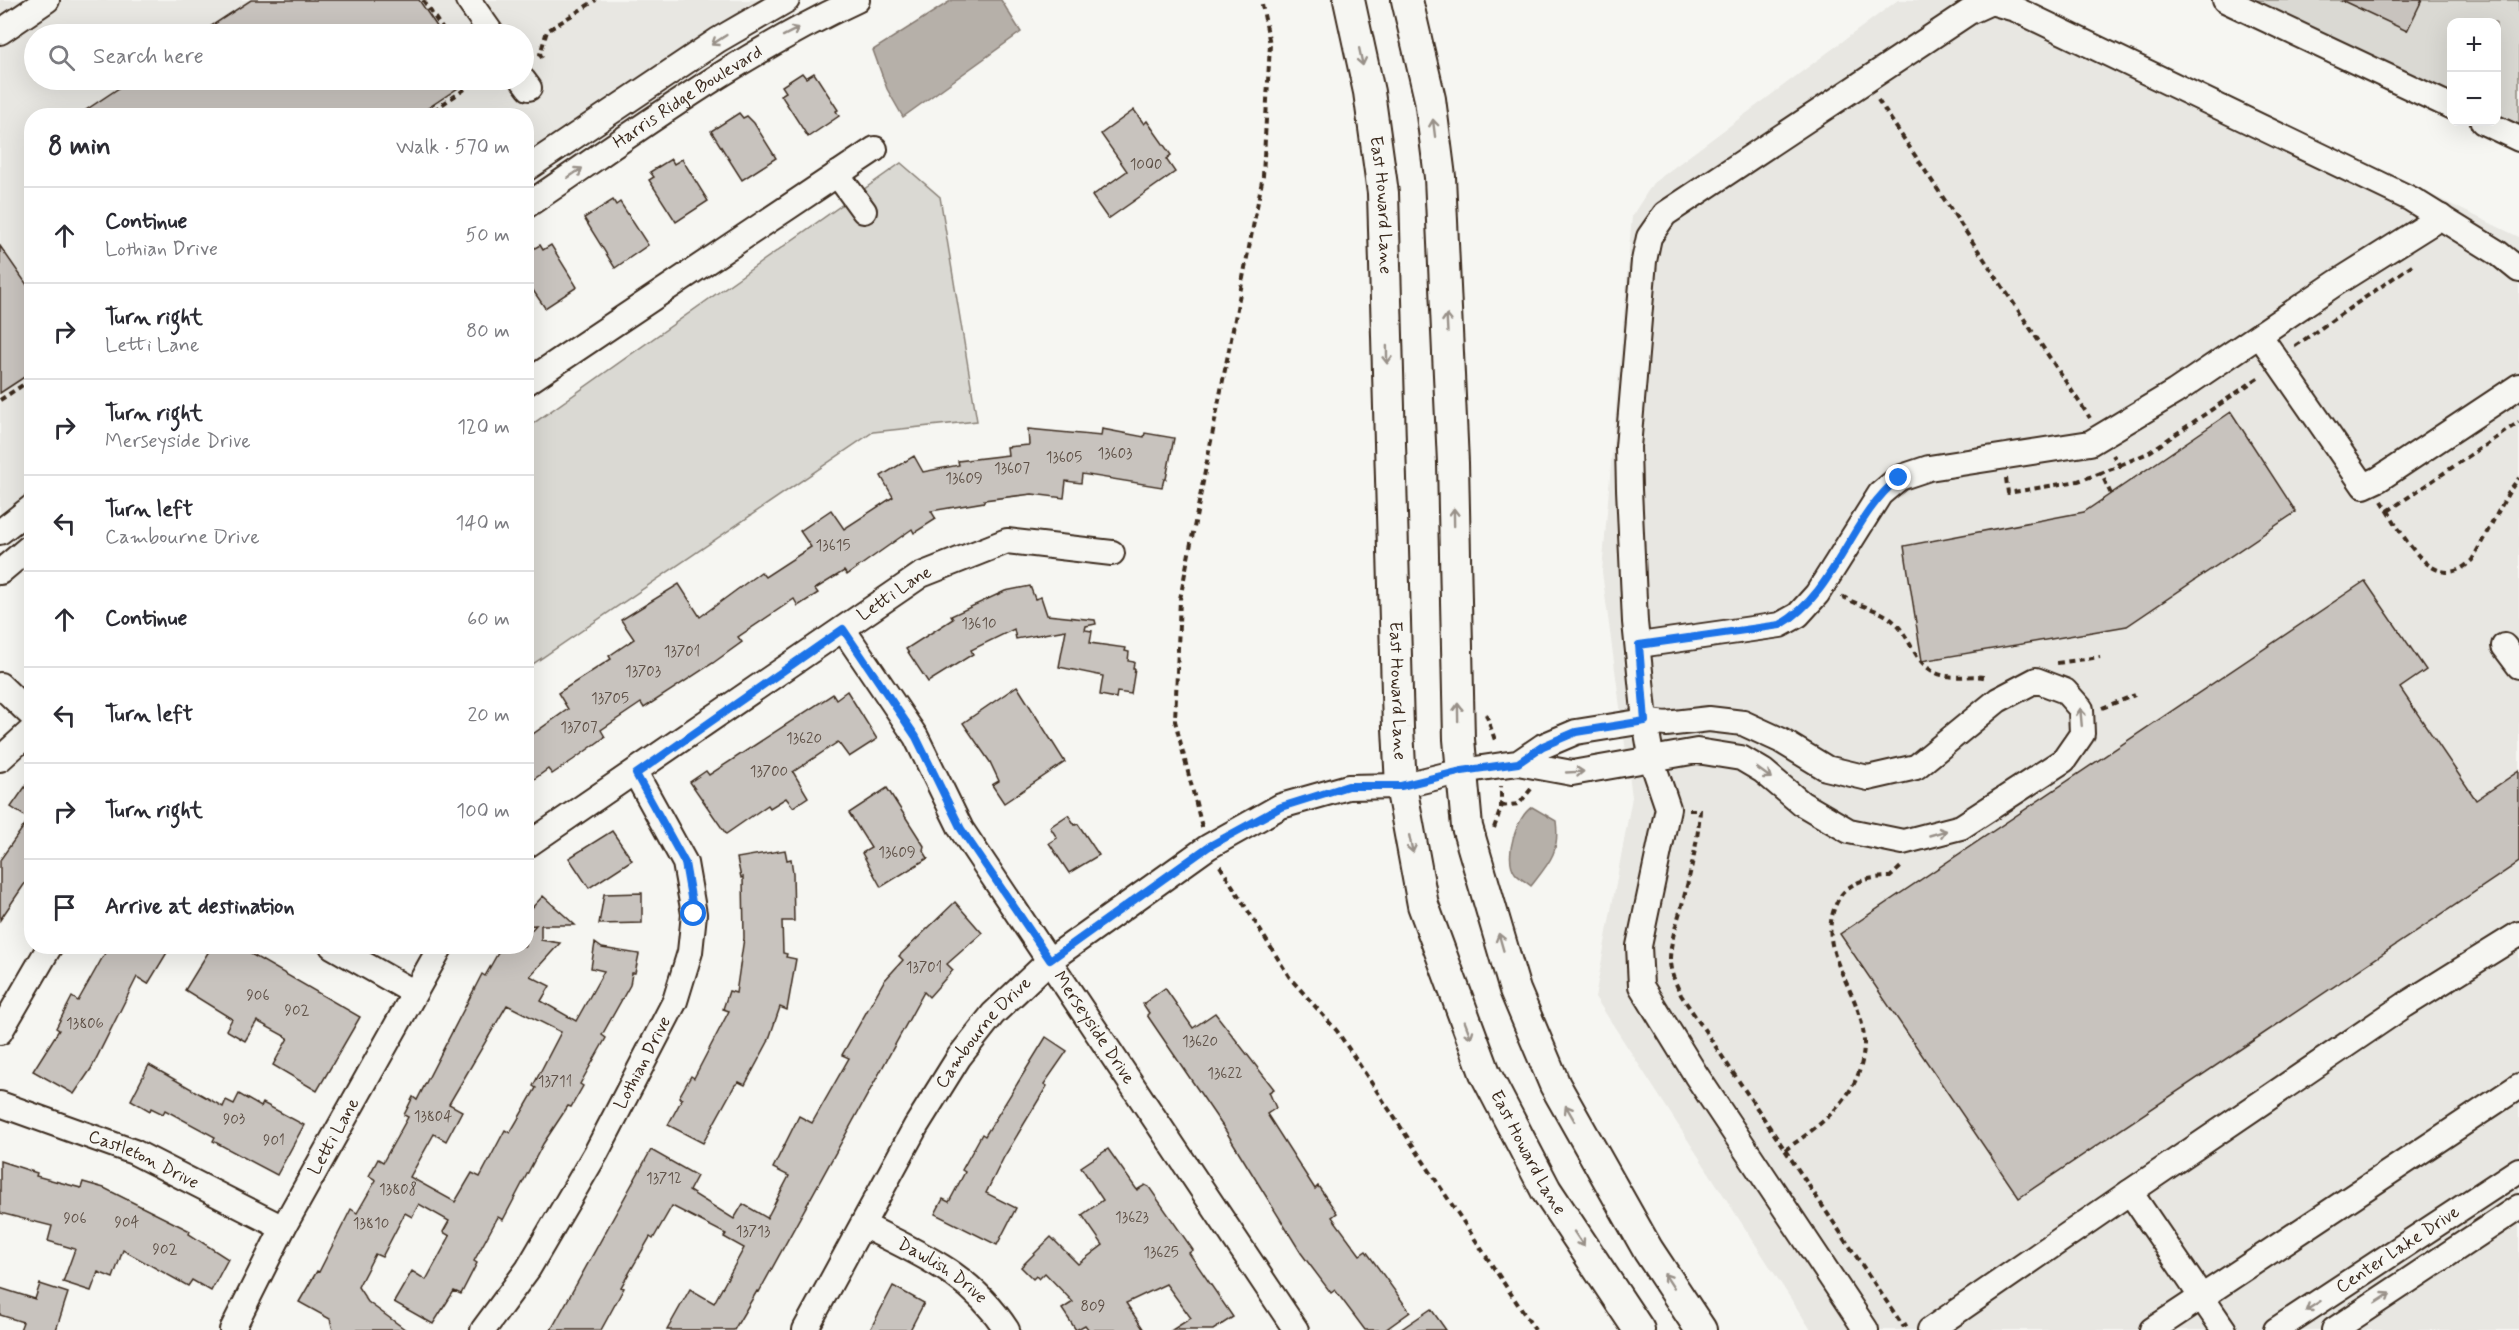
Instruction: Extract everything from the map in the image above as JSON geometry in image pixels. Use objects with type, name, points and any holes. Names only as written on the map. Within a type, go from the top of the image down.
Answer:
[{"type":"main road","name":"East Howard Lane","points":[[1349,0],[1369,92],[1383,193],[1392,553],[1401,786],[1423,905],[1485,1073],[1546,1190],[1639,1330]]},
{"type":"main road","points":[[1407,0],[1430,99],[1440,177],[1453,463],[1459,739],[1467,827],[1515,990],[1555,1085],[1648,1250],[1701,1330]]},
{"type":"street","points":[[0,32],[47,0]]},
{"type":"street","points":[[468,0],[485,24]]},
{"type":"street","name":"Harris Ridge Boulevard","points":[[534,165],[718,40],[787,0]]},
{"type":"street","name":"Harris Ridge Boulevard","points":[[534,201],[775,40],[857,0]]},
{"type":"street","points":[[2225,0],[2447,105]]},
{"type":"street","points":[[1866,1330],[1696,1075],[1641,986],[1640,946],[1668,808],[1652,761],[1645,721],[1628,447],[1644,261],[1649,237],[1665,214],[1968,12],[1991,2],[2014,9],[2411,199],[2519,270]]},
{"type":"street","points":[[2491,126],[2519,139]]},
{"type":"street","points":[[534,375],[875,148]]},
{"type":"street","points":[[837,174],[864,211]]},
{"type":"street","points":[[1639,645],[1780,625],[1798,615],[1817,594],[1880,494],[1899,478],[1929,468],[2090,443],[2260,336],[2336,283],[2441,217]]},
{"type":"street","points":[[2260,336],[2364,486],[2379,479],[2519,386]]},
{"type":"street","points":[[0,531],[24,513]]},
{"type":"street","name":"Letti Lane","points":[[534,841],[636,774],[921,575],[1007,541],[1112,554]]},
{"type":"street","points":[[0,572],[24,552]]},
{"type":"street","name":"Merseyside Drive","points":[[843,629],[916,737],[961,829],[1296,1330]]},
{"type":"street","points":[[2504,646],[2519,666]]},
{"type":"street","points":[[2036,680],[2065,691],[2081,708],[2082,734],[2064,760],[1961,827],[1903,842],[1849,831],[1801,803],[1763,771],[1741,758],[1697,751],[1652,761],[1572,773],[1510,764],[1576,732],[1645,721],[1666,724],[1709,719],[1743,723],[1780,740],[1826,768],[1868,778],[1916,767],[1998,700],[2036,680]]},
{"type":"street","points":[[0,685],[24,708]]},
{"type":"street","points":[[0,759],[24,737]]},
{"type":"street","name":"Cambourne Drive","points":[[805,1330],[916,1126],[959,1057],[993,1014],[1050,960],[1208,847],[1281,807],[1348,786],[1401,786],[1462,771],[1510,764]]},
{"type":"street","name":"Lothian Drive","points":[[483,1330],[528,1269],[596,1153],[675,1001],[690,952],[694,914],[685,863],[636,774]]},
{"type":"street","points":[[1930,1330],[2405,1005],[2518,936]]},
{"type":"street","points":[[0,1032],[45,954]]},
{"type":"street","points":[[346,954],[413,992]]},
{"type":"street","name":"Letti Lane","points":[[232,1330],[283,1228],[436,954]]},
{"type":"street","points":[[2152,1330],[2519,1086]]},
{"type":"street","name":"Castleton Drive","points":[[0,1104],[134,1152],[283,1228]]},
{"type":"street","name":"Center Lake Drive","points":[[2277,1330],[2519,1170]]},
{"type":"street","points":[[2130,1192],[2224,1330]]},
{"type":"street","name":"Center Lake Drive","points":[[2334,1330],[2519,1207]]},
{"type":"street","name":"Dawlish Drive","points":[[863,1225],[960,1277],[992,1308],[1007,1330]]},
{"type":"path","points":[[423,0],[439,24]]},
{"type":"path","points":[[542,58],[540,54],[547,31],[596,0]]},
{"type":"path","points":[[1261,0],[1269,44],[1263,176],[1180,599],[1175,721],[1195,805],[1208,847],[1290,978],[1337,1032],[1535,1330]]},
{"type":"path","points":[[437,108],[463,90]]},
{"type":"path","points":[[1875,97],[2120,466],[2078,481],[2008,493],[2006,477],[1995,479]]},
{"type":"path","points":[[2276,359],[2423,257]]},
{"type":"path","points":[[0,400],[24,384]]},
{"type":"path","points":[[2388,511],[2519,422]]},
{"type":"path","points":[[2102,473],[2111,494]]},
{"type":"path","points":[[1834,605],[1847,586]]},
{"type":"path","points":[[1841,596],[1855,605],[1890,617],[1908,637],[1919,661],[1928,669],[1939,675],[1953,677],[1983,676],[1995,686]]},
{"type":"path","points":[[2050,664],[2100,657]]},
{"type":"path","points":[[1482,707],[1510,764],[1502,808],[1493,830]]},
{"type":"path","points":[[1682,811],[1700,810],[1691,873],[1673,938],[1670,958],[1671,974],[1681,995],[1903,1326]]},
{"type":"path","points":[[1785,1150],[1821,1125],[1847,1096],[1864,1044],[1856,1002],[1836,963],[1830,944],[1830,924],[1834,908],[1848,888],[1869,878],[1890,877],[1905,863]]},
{"type":"shaded area","points":[[0,0],[774,0],[534,159],[534,108],[24,108],[24,497],[0,513]]},
{"type":"shaded area","points":[[952,0],[1001,0],[1021,32],[903,117],[887,89],[873,50]]},
{"type":"shaded area","points":[[1898,0],[2027,0],[2519,237],[2519,1330],[1811,1330],[1595,997],[1632,797],[1602,572],[1632,216],[1653,183]]},
{"type":"shaded area","points":[[2253,0],[2519,0],[2519,125],[2501,117],[2501,18],[2447,18],[2447,92]]},
{"type":"shaded area","points":[[901,163],[940,197],[977,421],[873,432],[534,663],[534,423]]},
{"type":"shaded area","points":[[1532,807],[1556,821],[1557,832],[1552,856],[1531,886],[1515,873],[1510,857],[1513,837],[1521,819]]},
{"type":"building","points":[[251,0],[419,0],[435,24],[214,24]]},
{"type":"building","points":[[2341,0],[2422,0],[2407,31]]},
{"type":"building","points":[[802,73],[806,78],[814,73],[838,110],[836,111],[839,116],[808,137],[781,95],[786,92],[782,86]]},
{"type":"building","points":[[116,90],[455,90],[428,108],[89,108]]},
{"type":"building","points":[[1134,110],[1144,124],[1147,121],[1171,155],[1166,159],[1175,172],[1108,219],[1092,196],[1127,171],[1101,134]]},
{"type":"building","points":[[739,113],[743,118],[747,116],[754,123],[776,158],[742,180],[711,131]]},
{"type":"building","points":[[671,159],[674,164],[682,159],[708,201],[676,222],[649,180],[654,177],[650,172]]},
{"type":"building","points":[[613,200],[616,205],[620,202],[648,245],[615,268],[584,218]]},
{"type":"building","points":[[540,245],[543,250],[551,245],[577,287],[545,308],[534,292],[534,248]]},
{"type":"building","points":[[0,246],[24,280],[24,377],[0,393]]},
{"type":"building","points":[[2231,412],[2296,512],[2127,626],[1922,661],[1904,546],[2084,512]]},
{"type":"building","points":[[1028,429],[1101,436],[1102,429],[1144,437],[1145,433],[1174,438],[1166,479],[1162,487],[1082,474],[1081,483],[1066,481],[1064,498],[1032,494],[984,500],[984,502],[931,511],[936,519],[914,533],[912,529],[847,575],[844,571],[815,589],[818,593],[798,606],[794,599],[738,637],[742,642],[713,663],[644,708],[641,703],[601,730],[605,737],[573,760],[552,774],[548,769],[534,779],[534,733],[568,709],[558,693],[611,659],[609,656],[634,639],[621,620],[679,584],[700,617],[761,572],[765,577],[811,547],[800,531],[831,510],[844,529],[893,497],[881,476],[914,456],[923,472],[959,465],[958,461],[1008,455],[1007,447],[1029,445]]},
{"type":"building","points":[[2365,581],[2426,670],[2400,688],[2476,800],[2519,771],[2519,862],[2019,1198],[1840,934]]},
{"type":"building","points":[[1030,586],[1035,599],[1041,597],[1047,615],[1095,620],[1096,624],[1086,626],[1085,630],[1092,631],[1090,643],[1126,648],[1125,651],[1129,652],[1128,661],[1134,662],[1133,669],[1135,669],[1131,694],[1117,692],[1116,698],[1100,695],[1103,676],[1059,667],[1066,630],[1016,639],[1014,629],[971,650],[973,654],[928,682],[906,649],[953,619],[951,616],[1005,591]]},
{"type":"building","points":[[1017,686],[1065,762],[1004,803],[992,785],[999,781],[990,762],[963,723]]},
{"type":"building","points":[[847,691],[877,739],[849,757],[838,742],[793,772],[808,797],[793,807],[786,798],[770,808],[768,805],[726,834],[690,782],[706,771],[709,775],[833,694],[836,699]]},
{"type":"building","points":[[24,788],[24,816],[11,807]]},
{"type":"building","points":[[887,788],[924,846],[923,850],[928,858],[881,887],[862,853],[871,848],[849,813]]},
{"type":"building","points":[[1068,815],[1075,825],[1078,824],[1099,855],[1069,873],[1049,843],[1057,838],[1050,827]]},
{"type":"building","points":[[24,826],[24,885],[0,920],[0,860]]},
{"type":"building","points":[[612,831],[632,860],[589,888],[569,858]]},
{"type":"building","points":[[785,850],[787,860],[791,859],[793,873],[794,921],[782,921],[783,953],[787,954],[786,957],[796,959],[787,1010],[780,1007],[768,1042],[745,1085],[739,1082],[735,1085],[703,1143],[668,1125],[682,1099],[679,1097],[691,1076],[694,1078],[729,1011],[723,1009],[729,991],[736,993],[744,938],[743,877],[741,878],[737,858]]},
{"type":"building","points":[[642,893],[642,923],[599,924],[604,894]]},
{"type":"building","points":[[543,896],[575,925],[541,925],[541,940],[560,943],[530,976],[550,986],[541,1001],[576,1021],[604,971],[591,968],[595,943],[602,948],[639,954],[630,985],[602,1035],[606,1038],[580,1084],[583,1086],[571,1107],[568,1106],[543,1144],[503,1220],[498,1217],[474,1261],[477,1263],[461,1294],[454,1291],[433,1324],[394,1302],[412,1271],[426,1280],[450,1236],[443,1232],[449,1221],[419,1204],[412,1217],[405,1213],[382,1257],[375,1254],[358,1287],[368,1302],[406,1330],[333,1330],[330,1319],[299,1302],[317,1271],[319,1272],[351,1209],[357,1213],[376,1180],[369,1176],[378,1159],[383,1162],[408,1117],[404,1115],[413,1097],[417,1100],[482,974],[485,976],[497,954],[534,954],[534,927],[536,925],[534,925],[534,906]],"holes":[[[507,1005],[561,1032],[533,1086],[536,1088],[510,1133],[505,1130],[480,1177],[472,1173],[455,1202],[410,1177],[434,1134],[446,1141],[462,1111],[449,1104]]]},
{"type":"building","points":[[955,902],[982,933],[947,964],[953,970],[929,997],[924,992],[759,1292],[757,1291],[734,1330],[667,1330],[690,1289],[714,1303],[744,1248],[724,1237],[726,1234],[672,1206],[653,1239],[650,1237],[621,1287],[624,1288],[601,1330],[551,1330],[651,1150],[697,1176],[689,1191],[734,1219],[743,1204],[767,1218],[789,1176],[773,1168],[799,1116],[812,1123],[849,1058],[842,1055],[884,981],[903,960],[899,956]]},
{"type":"building","points":[[104,954],[166,954],[148,984],[137,977],[91,1069],[74,1094],[33,1071],[59,1030],[56,1028],[72,997],[78,1001]]},
{"type":"building","points":[[207,954],[251,954],[360,1017],[317,1091],[273,1065],[288,1038],[257,1021],[245,1041],[226,1030],[232,1019],[185,990]]},
{"type":"building","points":[[1165,988],[1193,1028],[1215,1013],[1274,1089],[1269,1092],[1276,1108],[1267,1114],[1315,1189],[1318,1186],[1337,1213],[1332,1217],[1360,1255],[1366,1251],[1410,1312],[1385,1330],[1365,1330],[1335,1290],[1331,1293],[1301,1253],[1224,1128],[1147,1015],[1149,1013],[1143,1004]]},
{"type":"building","points":[[1046,1037],[1067,1051],[1044,1084],[1047,1086],[1004,1157],[986,1193],[1016,1208],[997,1245],[935,1214],[943,1199],[949,1202],[965,1172],[962,1170],[982,1134],[985,1136]]},
{"type":"building","points":[[149,1065],[223,1107],[226,1100],[234,1104],[239,1094],[261,1107],[263,1103],[304,1125],[277,1175],[213,1141],[215,1137],[165,1110],[163,1114],[151,1108],[150,1111],[131,1100]]},
{"type":"building","points":[[1108,1149],[1137,1190],[1145,1185],[1149,1187],[1193,1250],[1189,1253],[1233,1317],[1213,1330],[1172,1330],[1191,1318],[1166,1284],[1126,1303],[1144,1330],[1089,1330],[1085,1325],[1076,1330],[1062,1309],[1073,1302],[1045,1273],[1039,1279],[1036,1276],[1033,1279],[1021,1267],[1051,1237],[1078,1264],[1103,1245],[1082,1215],[1103,1200],[1081,1167]]},
{"type":"building","points":[[0,1161],[37,1173],[36,1176],[81,1188],[83,1182],[104,1188],[190,1231],[189,1234],[228,1259],[211,1291],[192,1280],[188,1286],[123,1250],[113,1278],[98,1272],[91,1291],[63,1282],[75,1249],[48,1241],[52,1226],[0,1213]]},
{"type":"building","points":[[40,1284],[68,1293],[56,1330],[20,1330],[23,1322],[0,1315],[0,1288],[35,1299]]},
{"type":"building","points":[[893,1286],[924,1303],[910,1330],[870,1330]]},
{"type":"building","points":[[1431,1309],[1446,1330],[1400,1330]]},
{"type":"route","points":[[694,914],[685,863],[636,774],[843,629],[916,737],[961,829],[1050,960],[1208,847],[1281,807],[1348,786],[1401,786],[1462,771],[1518,763],[1543,746],[1576,732],[1645,721],[1639,645],[1780,625],[1798,615],[1817,594],[1880,494],[1899,478]]}]
